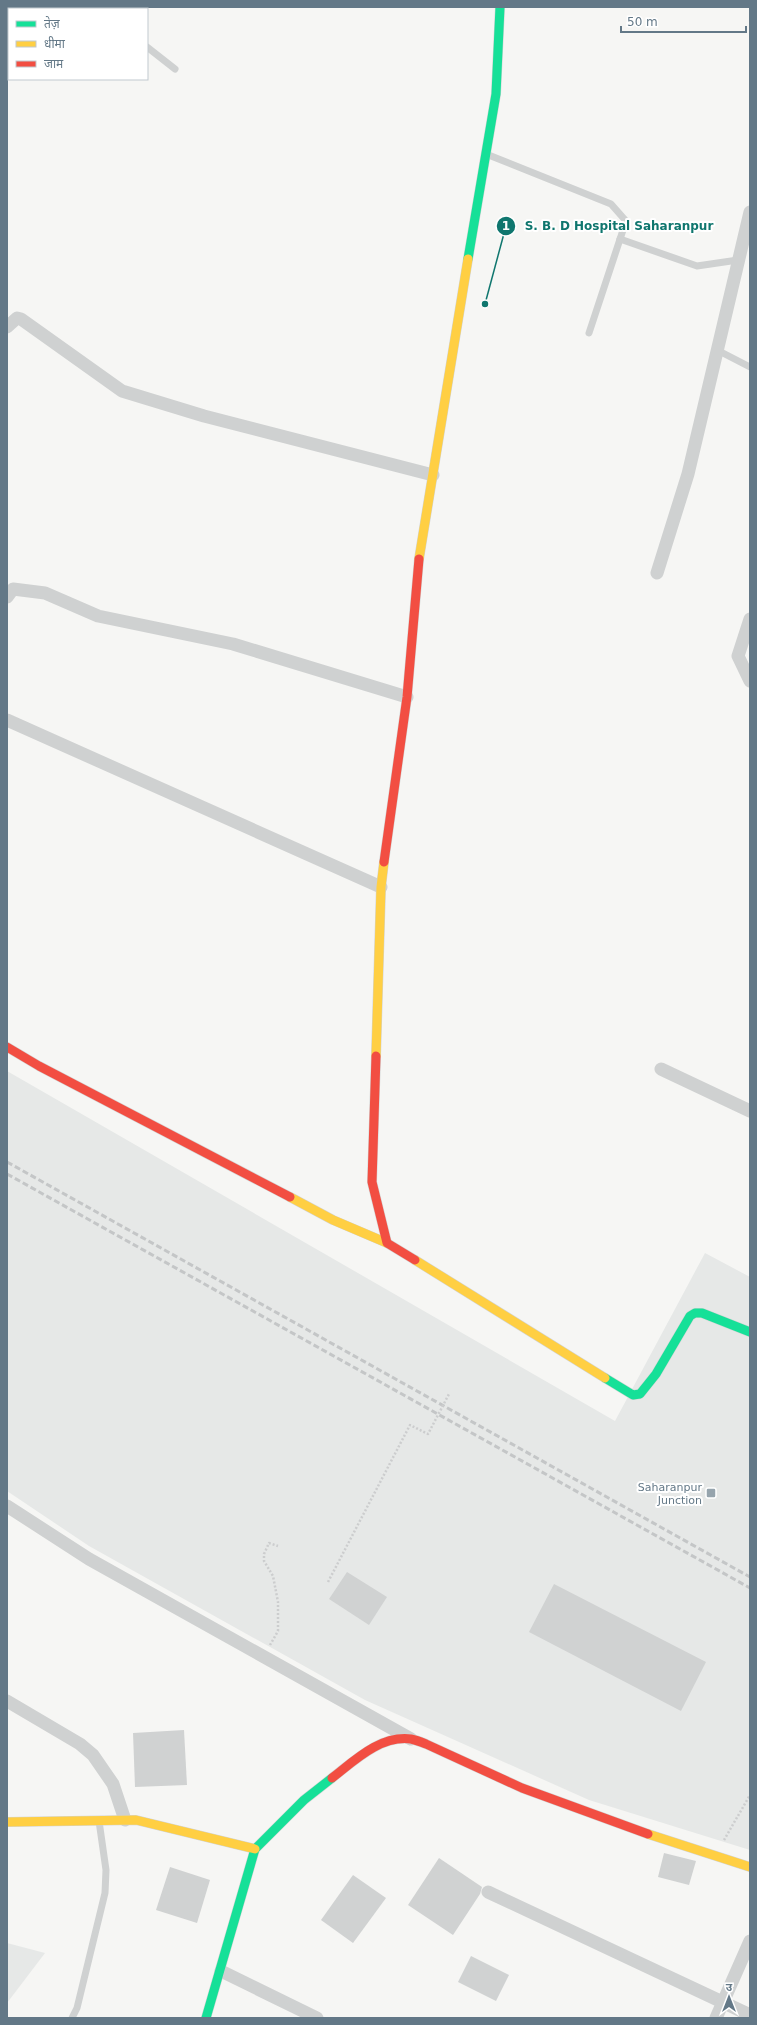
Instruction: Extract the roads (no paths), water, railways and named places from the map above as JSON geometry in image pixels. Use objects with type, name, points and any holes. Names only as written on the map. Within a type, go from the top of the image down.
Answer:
[{"type":"street","points":[[387,1243],[374,1198],[372,1182],[381,887],[407,697],[420,547],[496,94],[500,7]]},
{"type":"street","points":[[657,573],[688,474],[750,212]]},
{"type":"street","points":[[7,327],[13,319],[21,319],[122,391],[204,416],[433,475]]},
{"type":"street","points":[[7,597],[13,589],[44,593],[98,616],[233,644],[407,697]]},
{"type":"street","points":[[750,619],[738,656],[750,681]]},
{"type":"street","points":[[7,720],[381,887]]},
{"type":"street","points":[[7,1047],[39,1066],[326,1216],[387,1243],[634,1395],[640,1394],[656,1374],[690,1316],[695,1313],[702,1313],[750,1332]]},
{"type":"street","points":[[661,1069],[750,1111]]},
{"type":"street","points":[[7,1506],[90,1559],[411,1739],[426,1744],[522,1788],[621,1825],[750,1867]]},
{"type":"street","points":[[7,1701],[80,1744],[93,1756],[113,1784],[125,1820]]},
{"type":"street","points":[[206,2018],[221,1971],[255,1849],[304,1800],[367,1751],[386,1742],[411,1739]]},
{"type":"street","points":[[7,1822],[136,1820],[255,1849]]},
{"type":"street","points":[[488,1892],[750,2016]]},
{"type":"street","points":[[716,2018],[750,1941]]},
{"type":"street","points":[[221,1971],[317,2018]]},
{"type":"lane","points":[[148,48],[175,69]]},
{"type":"lane","points":[[486,154],[611,204],[626,221],[589,333]]},
{"type":"lane","points":[[620,239],[697,266],[738,260]]},
{"type":"lane","points":[[717,350],[750,366]]},
{"type":"lane","points":[[72,2018],[77,2008],[105,1893],[106,1870],[99,1821]]},
{"type":"railway","points":[[7,1162],[750,1577]]},
{"type":"railway","points":[[7,1174],[750,1588]]},
{"type":"place","name":"S. B. D Hospital Saharanpur","points":[[485,304]]},
{"type":"place","name":"Saharanpur Junction","points":[[711,1493]]}]
